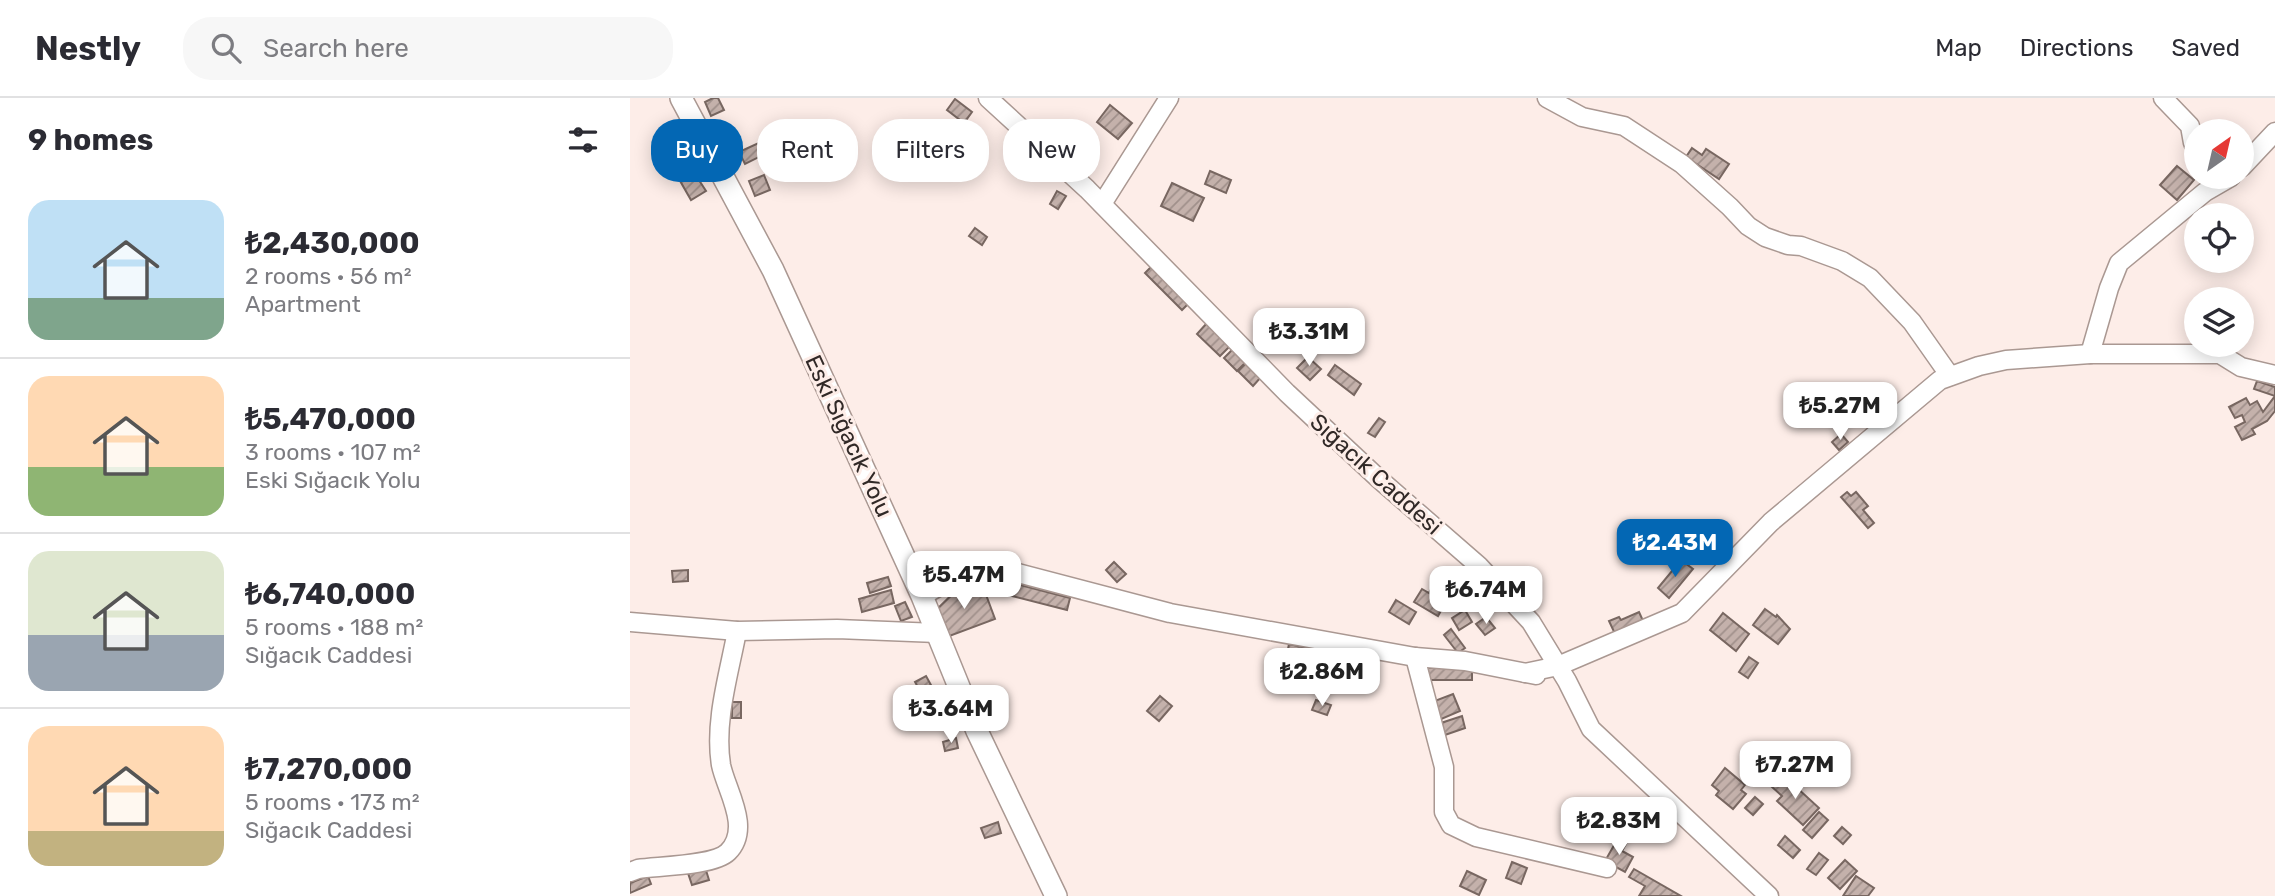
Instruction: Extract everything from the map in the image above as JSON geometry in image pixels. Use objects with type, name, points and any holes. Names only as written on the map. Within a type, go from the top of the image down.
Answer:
[{"type":"main road","name":"Eski Sığacık Yolu","points":[[681,98],[773,270],[922,596],[977,731],[1056,896]]},
{"type":"street","name":"Sığacık Caddesi","points":[[988,98],[1102,204],[1287,393],[1379,479],[1479,566],[1531,622],[1563,674],[1591,729],[1769,896]]},
{"type":"street","points":[[1102,204],[1169,98]]},
{"type":"street","points":[[1547,98],[1582,117],[1624,126],[1682,164],[1756,232],[1776,242],[1801,246],[1842,261],[1870,278],[1912,322],[1950,376]]},
{"type":"street","points":[[2163,98],[2184,120]]},
{"type":"street","points":[[2254,154],[2275,132]]},
{"type":"street","points":[[2090,354],[2119,263],[2209,189]]},
{"type":"street","points":[[922,596],[976,566],[992,566],[1170,613],[1415,657],[1465,661],[1525,673],[1563,674],[1682,613],[1771,522],[1940,380],[2006,360],[2090,354],[2220,354],[2241,367],[2275,375]]},
{"type":"street","points":[[630,622],[737,631],[837,629],[937,634]]},
{"type":"street","points":[[630,872],[717,859],[729,852],[737,834],[736,814],[718,746],[721,713],[737,631]]},
{"type":"street","points":[[1415,657],[1444,767],[1444,812],[1451,825],[1476,837],[1607,868]]},
{"type":"building","points":[[718,98],[724,110],[711,116],[705,102]]},
{"type":"building","points":[[955,99],[972,112],[967,119],[959,119],[947,110]]},
{"type":"building","points":[[1110,105],[1132,123],[1118,139],[1100,124],[1099,119]]},
{"type":"building","points":[[757,144],[757,158],[745,164],[743,150]]},
{"type":"building","points":[[1692,148],[1702,155],[1706,149],[1729,164],[1719,179],[1686,157]]},
{"type":"building","points":[[2177,166],[2184,172],[2184,189],[2186,189],[2177,200],[2160,185]]},
{"type":"building","points":[[1210,171],[1231,180],[1226,193],[1205,184]]},
{"type":"building","points":[[757,178],[757,182],[767,182],[770,190],[755,196],[749,181]]},
{"type":"building","points":[[681,182],[700,182],[706,191],[691,200]]},
{"type":"building","points":[[1172,183],[1204,198],[1193,221],[1161,206]]},
{"type":"building","points":[[1057,191],[1066,196],[1058,209],[1050,204]]},
{"type":"building","points":[[975,228],[987,237],[982,245],[969,236]]},
{"type":"building","points":[[1153,265],[1190,302],[1182,310],[1145,273]]},
{"type":"building","points":[[1207,323],[1230,346],[1220,356],[1197,334]]},
{"type":"building","points":[[1233,349],[1246,362],[1237,371],[1224,358]]},
{"type":"building","points":[[1308,357],[1321,369],[1310,380],[1297,368]]},
{"type":"building","points":[[1246,363],[1261,377],[1253,386],[1238,371]]},
{"type":"building","points":[[1335,365],[1361,384],[1354,395],[1328,375]]},
{"type":"building","points":[[2257,381],[2275,387],[2275,396],[2254,389]]},
{"type":"building","points":[[2275,396],[2275,411],[2267,421],[2252,429],[2255,434],[2242,440],[2235,427],[2245,422],[2242,415],[2235,418],[2229,407],[2246,398],[2250,405],[2257,401],[2263,412]]},
{"type":"building","points":[[1379,418],[1385,422],[1375,437],[1368,433]]},
{"type":"building","points":[[1841,434],[1848,442],[1839,450],[1832,442]]},
{"type":"building","points":[[1847,492],[1851,496],[1856,492],[1868,506],[1863,510],[1874,523],[1868,528],[1841,497]]},
{"type":"building","points":[[1712,526],[1722,534],[1706,553],[1696,545]]},
{"type":"building","points":[[1681,560],[1693,569],[1669,598],[1658,588]]},
{"type":"building","points":[[1114,562],[1126,574],[1117,582],[1106,570]]},
{"type":"building","points":[[688,570],[688,581],[673,582],[672,571]]},
{"type":"building","points":[[974,571],[1008,580],[1005,591],[972,581]]},
{"type":"building","points":[[888,577],[891,586],[870,593],[867,583]]},
{"type":"building","points":[[967,580],[980,594],[985,592],[995,619],[944,638],[934,612]]},
{"type":"building","points":[[1436,580],[1453,589],[1438,616],[1414,602],[1422,589],[1429,593]]},
{"type":"building","points":[[1012,583],[1070,598],[1067,610],[1008,595]]},
{"type":"building","points":[[891,590],[894,603],[862,612],[859,599]]},
{"type":"building","points":[[1396,600],[1416,612],[1409,624],[1389,612]]},
{"type":"building","points":[[905,602],[912,617],[901,621],[895,606]]},
{"type":"building","points":[[1765,609],[1776,617],[1777,615],[1790,629],[1778,644],[1753,625]]},
{"type":"building","points":[[1465,610],[1472,622],[1459,630],[1452,618]]},
{"type":"building","points":[[1639,612],[1644,623],[1616,636],[1609,621],[1619,617],[1621,620]]},
{"type":"building","points":[[1723,613],[1749,634],[1736,651],[1710,630]]},
{"type":"building","points":[[1486,617],[1495,628],[1485,635],[1476,624]]},
{"type":"building","points":[[1451,629],[1465,648],[1458,653],[1444,635]]},
{"type":"building","points":[[1289,644],[1311,649],[1306,674],[1284,669]]},
{"type":"building","points":[[1749,657],[1758,663],[1748,678],[1739,672]]},
{"type":"building","points":[[1428,668],[1472,668],[1472,680],[1428,680]]},
{"type":"building","points":[[926,676],[931,685],[920,691],[915,682]]},
{"type":"building","points":[[942,691],[947,708],[924,715],[919,698]]},
{"type":"building","points":[[1453,694],[1460,711],[1439,720],[1432,702]]},
{"type":"building","points":[[1160,696],[1172,706],[1159,721],[1147,711]]},
{"type":"building","points":[[1316,700],[1331,705],[1327,715],[1312,710]]},
{"type":"building","points":[[732,702],[741,702],[741,718],[732,718]]},
{"type":"building","points":[[1462,716],[1465,728],[1445,735],[1441,723]]},
{"type":"building","points":[[956,738],[958,748],[945,751],[943,742]]},
{"type":"building","points":[[1725,768],[1745,785],[1741,790],[1746,794],[1733,809],[1716,795],[1719,791],[1712,785]]},
{"type":"building","points":[[1783,775],[1819,808],[1803,825],[1777,801],[1782,796],[1772,787]]},
{"type":"building","points":[[1755,797],[1763,804],[1753,815],[1745,808]]},
{"type":"building","points":[[1819,812],[1828,820],[1812,838],[1803,830]]},
{"type":"building","points":[[998,822],[1001,833],[985,838],[981,828]]},
{"type":"building","points":[[1842,827],[1851,835],[1843,844],[1834,836]]},
{"type":"building","points":[[1785,836],[1800,850],[1793,858],[1778,845]]},
{"type":"building","points":[[1617,840],[1626,844],[1622,851],[1633,857],[1625,872],[1605,861]]},
{"type":"building","points":[[1819,853],[1828,860],[1816,875],[1807,869]]},
{"type":"building","points":[[1845,860],[1857,871],[1840,889],[1828,878]]},
{"type":"building","points":[[1512,862],[1527,868],[1521,884],[1506,878]]},
{"type":"building","points":[[705,867],[709,880],[692,885],[688,873]]},
{"type":"building","points":[[1634,869],[1681,896],[1639,896],[1645,886],[1629,877]]},
{"type":"building","points":[[1467,871],[1486,880],[1479,895],[1460,886]]},
{"type":"building","points":[[648,876],[651,884],[630,893],[630,883]]},
{"type":"building","points":[[1856,876],[1874,888],[1868,896],[1843,896]]}]
